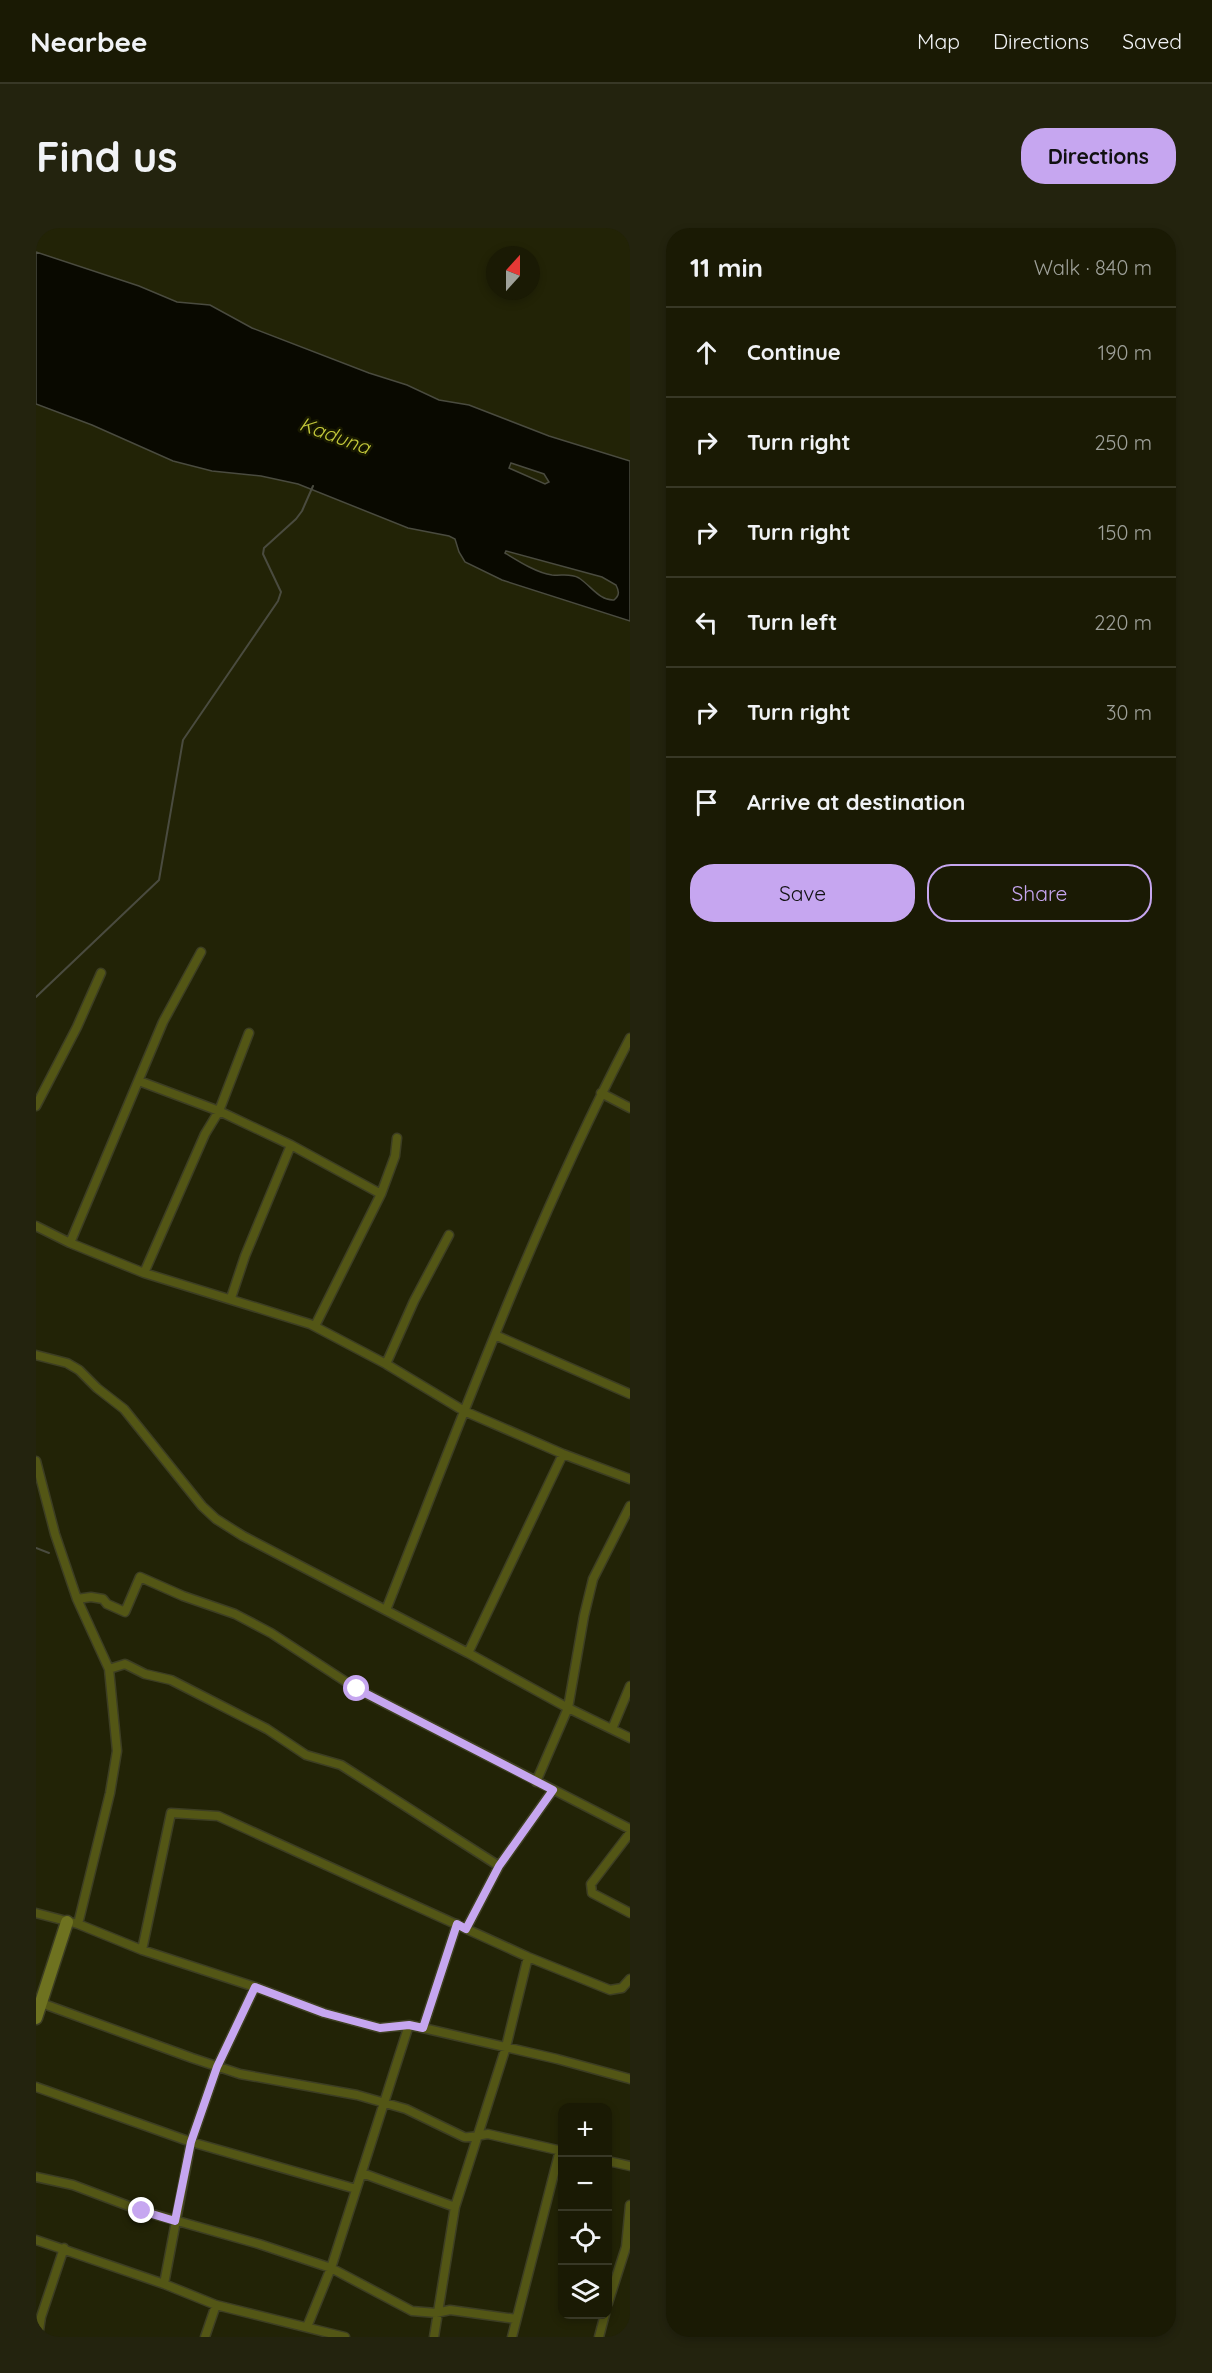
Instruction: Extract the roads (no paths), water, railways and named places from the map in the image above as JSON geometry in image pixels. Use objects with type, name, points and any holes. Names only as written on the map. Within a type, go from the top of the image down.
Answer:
[{"type":"street","points":[[70,1243],[163,1022],[201,952]]},
{"type":"street","points":[[36,1106],[77,1027],[101,973]]},
{"type":"street","points":[[144,1273],[206,1134],[219,1111],[249,1033]]},
{"type":"street","points":[[386,1610],[495,1335],[587,1121],[630,1038]]},
{"type":"street","points":[[139,1081],[219,1111],[291,1145],[381,1194]]},
{"type":"street","points":[[601,1093],[630,1108]]},
{"type":"street","points":[[315,1326],[381,1194],[395,1156],[397,1138]]},
{"type":"street","points":[[231,1298],[245,1256],[291,1145]]},
{"type":"street","points":[[36,1226],[70,1243],[144,1273],[231,1298],[315,1326],[386,1364],[464,1411],[563,1454],[630,1479]]},
{"type":"street","points":[[386,1364],[414,1301],[449,1235]]},
{"type":"street","points":[[495,1335],[630,1394]]},
{"type":"street","points":[[36,1355],[67,1363],[79,1370],[97,1388],[124,1408],[194,1496],[216,1519],[243,1536],[468,1653],[568,1708],[630,1738]]},
{"type":"street","points":[[468,1653],[563,1454]]},
{"type":"street","points":[[36,1461],[55,1534],[77,1599],[109,1669],[117,1751],[110,1793],[72,1923],[36,2018]]},
{"type":"street","points":[[536,1782],[568,1708],[593,1579],[630,1506]]},
{"type":"street","points":[[77,1599],[92,1597],[103,1599],[107,1604],[125,1612],[140,1577],[235,1614],[271,1633],[357,1689],[630,1831],[591,1884],[592,1893],[630,1913]]},
{"type":"street","points":[[109,1669],[125,1665],[145,1674],[171,1680],[267,1729],[306,1755],[340,1765],[499,1866]]},
{"type":"street","points":[[612,1729],[630,1686]]},
{"type":"street","points":[[466,1929],[499,1866],[553,1790]]},
{"type":"street","points":[[142,1950],[171,1813],[218,1816],[528,1957],[610,1990],[622,1988],[630,1979]]},
{"type":"street","points":[[36,1913],[72,1923],[142,1950],[255,1987],[324,2013],[380,2028],[409,2025],[423,2028],[630,2079]]},
{"type":"street","points":[[423,2028],[457,1924]]},
{"type":"street","points":[[434,2337],[436,2313],[455,2207],[507,2047],[528,1957]]},
{"type":"street","points":[[164,2284],[191,2142],[217,2067],[255,1987]]},
{"type":"street","points":[[41,2003],[240,2074],[357,2095],[384,2103],[425,2117],[464,2138],[488,2134],[558,2150]]},
{"type":"street","points":[[306,2327],[331,2268],[409,2025]]},
{"type":"street","points":[[36,2087],[191,2142],[356,2189]]},
{"type":"street","points":[[512,2337],[559,2157]]},
{"type":"street","points":[[612,2162],[630,2166]]},
{"type":"street","points":[[362,2173],[455,2207]]},
{"type":"street","points":[[36,2177],[73,2185],[142,2211],[259,2244],[331,2268],[412,2310],[436,2313],[450,2310],[516,2319]]},
{"type":"street","points":[[612,2291],[626,2247],[630,2205]]},
{"type":"street","points":[[36,2240],[164,2284],[216,2305],[345,2337]]},
{"type":"street","points":[[38,2337],[41,2317],[63,2248]]},
{"type":"street","points":[[205,2337],[216,2305]]},
{"type":"street","points":[[599,2337],[604,2319]]},
{"type":"water","name":"Kaduna","points":[[36,252],[139,286],[177,302],[210,305],[252,328],[369,373],[407,385],[439,400],[469,405],[549,436],[630,461],[630,621],[502,580],[465,562],[455,539],[449,536],[408,528],[298,484],[261,476],[212,471],[173,461],[92,425],[36,404]],"holes":[[[511,463],[544,474],[549,482],[545,484],[509,468]],[[506,551],[602,577],[616,585],[618,595],[614,600],[609,600],[579,578],[540,572],[505,553]]]},
{"type":"waterway","points":[[36,997],[159,880],[183,740],[278,601],[281,592],[263,554],[264,548],[296,519],[313,486]]},
{"type":"waterway","points":[[36,1548],[49,1553]]}]
